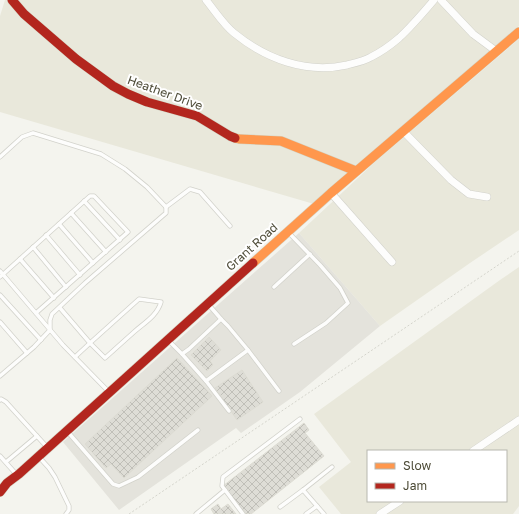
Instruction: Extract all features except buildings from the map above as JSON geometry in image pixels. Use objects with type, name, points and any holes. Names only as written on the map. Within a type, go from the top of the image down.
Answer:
[{"type":"street","name":"Heather Drive","points":[[12,0],[24,14],[76,59],[112,86],[128,94],[147,102],[197,116],[230,136],[239,139],[281,141],[356,171]]},
{"type":"street","points":[[206,0],[233,32],[253,47],[296,65],[323,68],[338,67],[370,57],[398,39],[434,0]]},
{"type":"street","points":[[441,0],[473,34],[496,51]]},
{"type":"street","name":"Grant Road","points":[[1,487],[17,475],[356,171],[519,32]]},
{"type":"street","points":[[404,131],[451,180],[469,194],[487,197]]},
{"type":"street","points":[[331,193],[392,262]]},
{"type":"street","points":[[474,450],[519,420]]},
{"type":"street","points":[[380,514],[398,502]]},
{"type":"lane","points":[[0,156],[22,136],[33,133],[101,154],[141,182],[166,207],[166,213],[85,283],[52,314],[50,320],[50,330],[28,353],[0,376]]},
{"type":"lane","points":[[166,207],[190,189],[200,192],[230,226]]},
{"type":"lane","points":[[36,313],[128,232],[94,196],[90,196],[84,201],[20,259],[1,274],[75,358],[108,392]]},
{"type":"lane","points":[[84,201],[120,240]]},
{"type":"lane","points":[[71,213],[106,252]]},
{"type":"lane","points":[[58,224],[93,263]]},
{"type":"lane","points":[[288,232],[340,288],[348,303],[326,323],[294,344]]},
{"type":"lane","points":[[46,235],[80,275]]},
{"type":"lane","points":[[33,247],[66,287]]},
{"type":"lane","points":[[274,287],[310,254]]},
{"type":"lane","points":[[20,259],[54,298]]},
{"type":"lane","points":[[0,295],[41,340]]},
{"type":"lane","points":[[60,308],[90,343],[105,358],[151,318],[159,309],[161,302],[139,299],[90,343],[75,358]]},
{"type":"lane","points":[[207,304],[248,350],[279,391]]},
{"type":"lane","points":[[182,354],[221,319]]},
{"type":"lane","points":[[0,322],[28,353]]},
{"type":"lane","points":[[167,340],[176,346],[229,411]]},
{"type":"lane","points":[[206,381],[248,350]]},
{"type":"lane","points":[[0,399],[6,402],[48,447]]},
{"type":"lane","points":[[243,514],[222,486],[223,477],[300,420]]},
{"type":"lane","points":[[67,430],[113,484],[119,486],[138,478],[198,430]]},
{"type":"lane","points":[[6,462],[37,436]]},
{"type":"lane","points":[[0,456],[17,475]]},
{"type":"lane","points":[[38,456],[55,477],[69,506],[69,510],[66,514]]},
{"type":"lane","points":[[280,508],[332,467]]},
{"type":"lane","points":[[196,514],[225,490]]},
{"type":"lane","points":[[303,490],[324,514]]},
{"type":"lane","points":[[306,514],[317,506]]},
{"type":"path","points":[[130,514],[519,250]]},
{"type":"shaded area","points":[[5,0],[519,0],[519,26],[314,204],[0,112],[0,16]]},
{"type":"shaded area","points":[[519,39],[519,230],[380,326],[299,233],[375,162]]},
{"type":"shaded area","points":[[299,233],[380,326],[300,392],[241,433],[236,428],[119,510],[63,442]]},
{"type":"shaded area","points":[[519,267],[519,506],[513,514],[341,514],[319,487],[351,462],[314,414]]},
{"type":"traffic: slow","points":[[253,263],[331,193],[519,32]]},
{"type":"traffic: slow","points":[[235,138],[281,141],[356,171]]},
{"type":"traffic: jam","points":[[12,0],[24,14],[76,59],[113,86],[147,102],[197,116],[235,138]]},
{"type":"traffic: jam","points":[[0,492],[7,483],[19,474],[253,263]]}]
